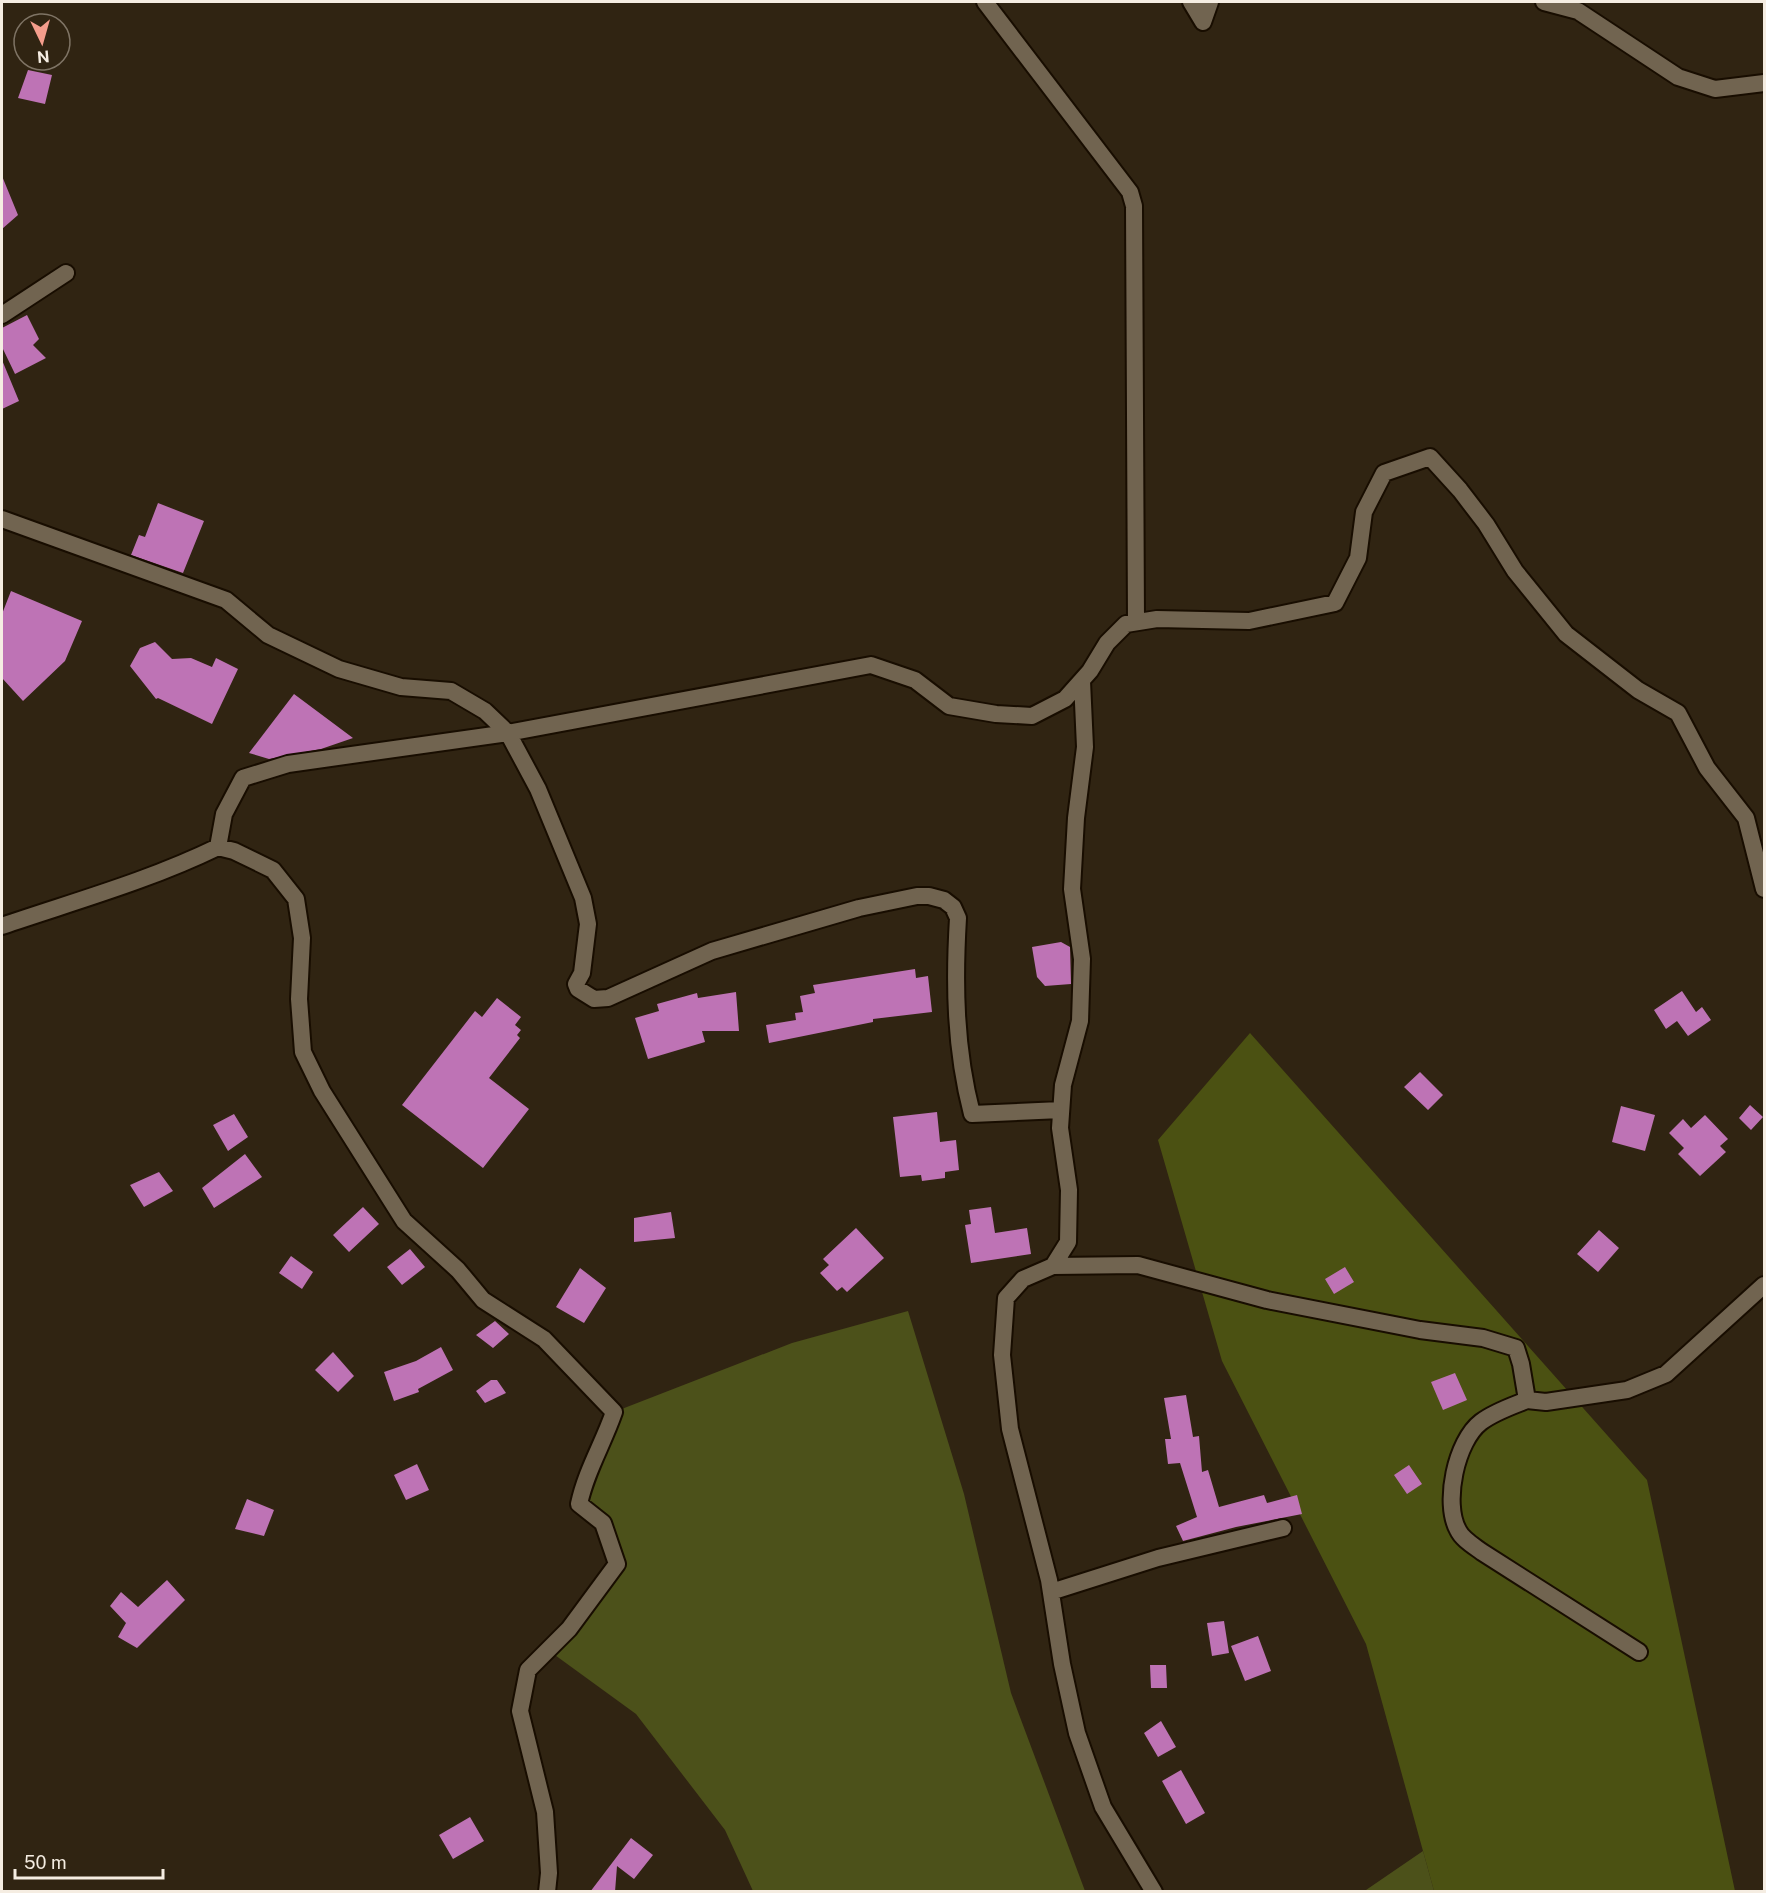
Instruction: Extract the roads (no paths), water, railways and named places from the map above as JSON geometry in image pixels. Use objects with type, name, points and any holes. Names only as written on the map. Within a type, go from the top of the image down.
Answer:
[{"type":"street","points":[[985,2],[1126,187],[1134,206],[1136,622]]},
{"type":"street","points":[[1191,2],[1203,22],[1210,2]]},
{"type":"street","points":[[1544,2],[1578,11],[1678,77],[1715,89],[1764,83]]},
{"type":"street","points":[[2,315],[66,273]]},
{"type":"street","points":[[218,847],[224,814],[243,778],[288,764],[508,733],[871,665],[915,680],[949,706],[996,714],[1032,716],[1065,699],[1082,681],[1107,643],[1126,624],[1157,619],[1249,621],[1335,603],[1358,558],[1364,512],[1384,473],[1430,457],[1460,489],[1486,524],[1515,571],[1566,634],[1638,690],[1678,713],[1707,768],[1746,818],[1764,889]]},
{"type":"street","points":[[2,519],[226,600],[268,636],[339,669],[401,687],[451,692],[485,711],[508,733],[538,789],[583,897],[588,924],[582,972],[576,984],[578,989],[594,999],[608,998],[712,951],[859,908],[917,896],[930,896],[944,900],[953,907],[958,918],[957,1029],[963,1080],[972,1114],[1061,1110]]},
{"type":"street","points":[[1053,1266],[1068,1242],[1069,1190],[1060,1128],[1063,1085],[1080,1021],[1082,959],[1072,889],[1076,818],[1085,747],[1082,681]]},
{"type":"street","points":[[2,926],[113,891],[176,867],[218,847],[234,851],[273,870],[296,899],[302,938],[299,999],[303,1052],[322,1091],[404,1221],[458,1270],[483,1300],[544,1339],[614,1412],[605,1440],[584,1479],[579,1504],[603,1523],[617,1564],[569,1629],[528,1671],[520,1711],[545,1812],[549,1873],[547,1892]]},
{"type":"street","points":[[1154,1892],[1103,1807],[1077,1732],[1051,1592],[1010,1429],[1002,1355],[1006,1298],[1023,1279],[1053,1266],[1138,1265],[1267,1300],[1420,1330],[1483,1338],[1511,1346],[1519,1352],[1527,1400]]},
{"type":"street","points":[[1639,1652],[1482,1552],[1459,1533],[1454,1522],[1451,1493],[1460,1457],[1469,1435],[1481,1422],[1527,1400],[1546,1402],[1627,1390],[1666,1374],[1764,1286]]},
{"type":"street","points":[[1051,1592],[1158,1558],[1283,1528]]}]
